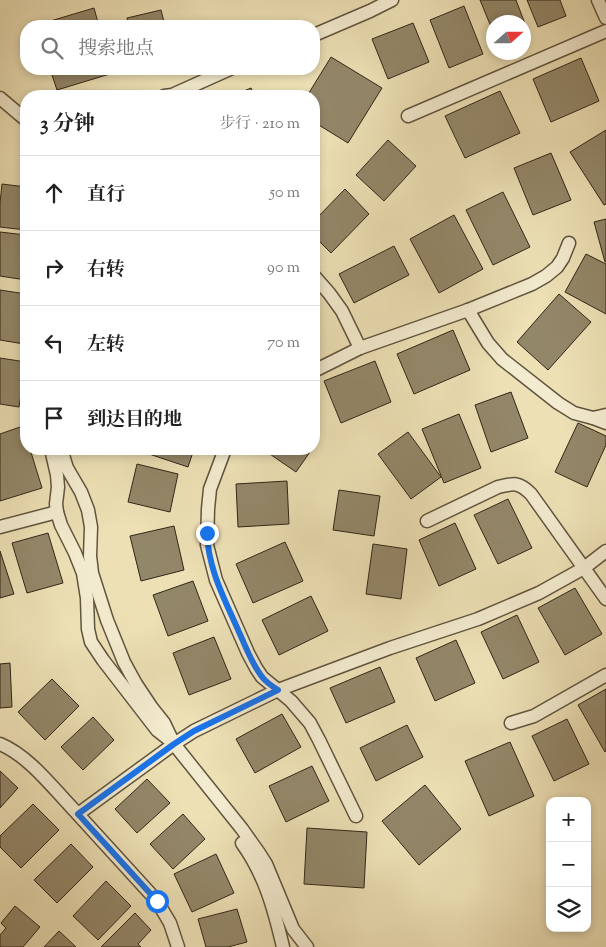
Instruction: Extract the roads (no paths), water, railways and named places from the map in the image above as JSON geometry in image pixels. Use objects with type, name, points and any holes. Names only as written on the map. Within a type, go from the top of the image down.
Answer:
[{"type":"street","points":[[320,33],[392,0]]},
{"type":"street","points":[[598,0],[606,18]]},
{"type":"street","points":[[408,116],[606,31]]},
{"type":"street","points":[[183,90],[217,75]]},
{"type":"street","points":[[0,98],[20,115]]},
{"type":"street","points":[[320,368],[360,348],[468,310],[532,284],[557,267],[569,243]]},
{"type":"street","points":[[320,283],[342,311],[360,348]]},
{"type":"street","points":[[468,310],[488,343],[502,359],[558,403],[574,413],[606,423]]},
{"type":"street","points":[[593,418],[606,415]]},
{"type":"street","points":[[52,455],[58,487],[57,512],[83,573],[87,598],[88,629],[94,648],[157,730],[174,744],[259,853],[266,864],[293,929],[307,947]]},
{"type":"street","points":[[63,455],[67,468],[81,492],[88,510],[91,528],[90,556],[92,572],[107,620],[124,662],[136,684],[164,722],[174,744],[207,797],[248,852],[261,874],[275,914],[283,947]]},
{"type":"street","points":[[223,455],[210,489],[208,509],[207,545],[216,580],[248,653],[262,677],[291,701],[310,723],[356,816]]},
{"type":"street","points":[[427,521],[498,487],[508,484],[523,486],[531,494],[606,599]]},
{"type":"street","points":[[0,527],[57,512]]},
{"type":"street","points":[[78,814],[194,731],[278,690],[390,648],[478,619],[539,593],[584,568],[606,551]]},
{"type":"street","points":[[511,723],[534,716],[606,674]]},
{"type":"street","points":[[0,744],[6,746],[25,760],[45,779],[157,901],[170,923],[178,947]]}]
